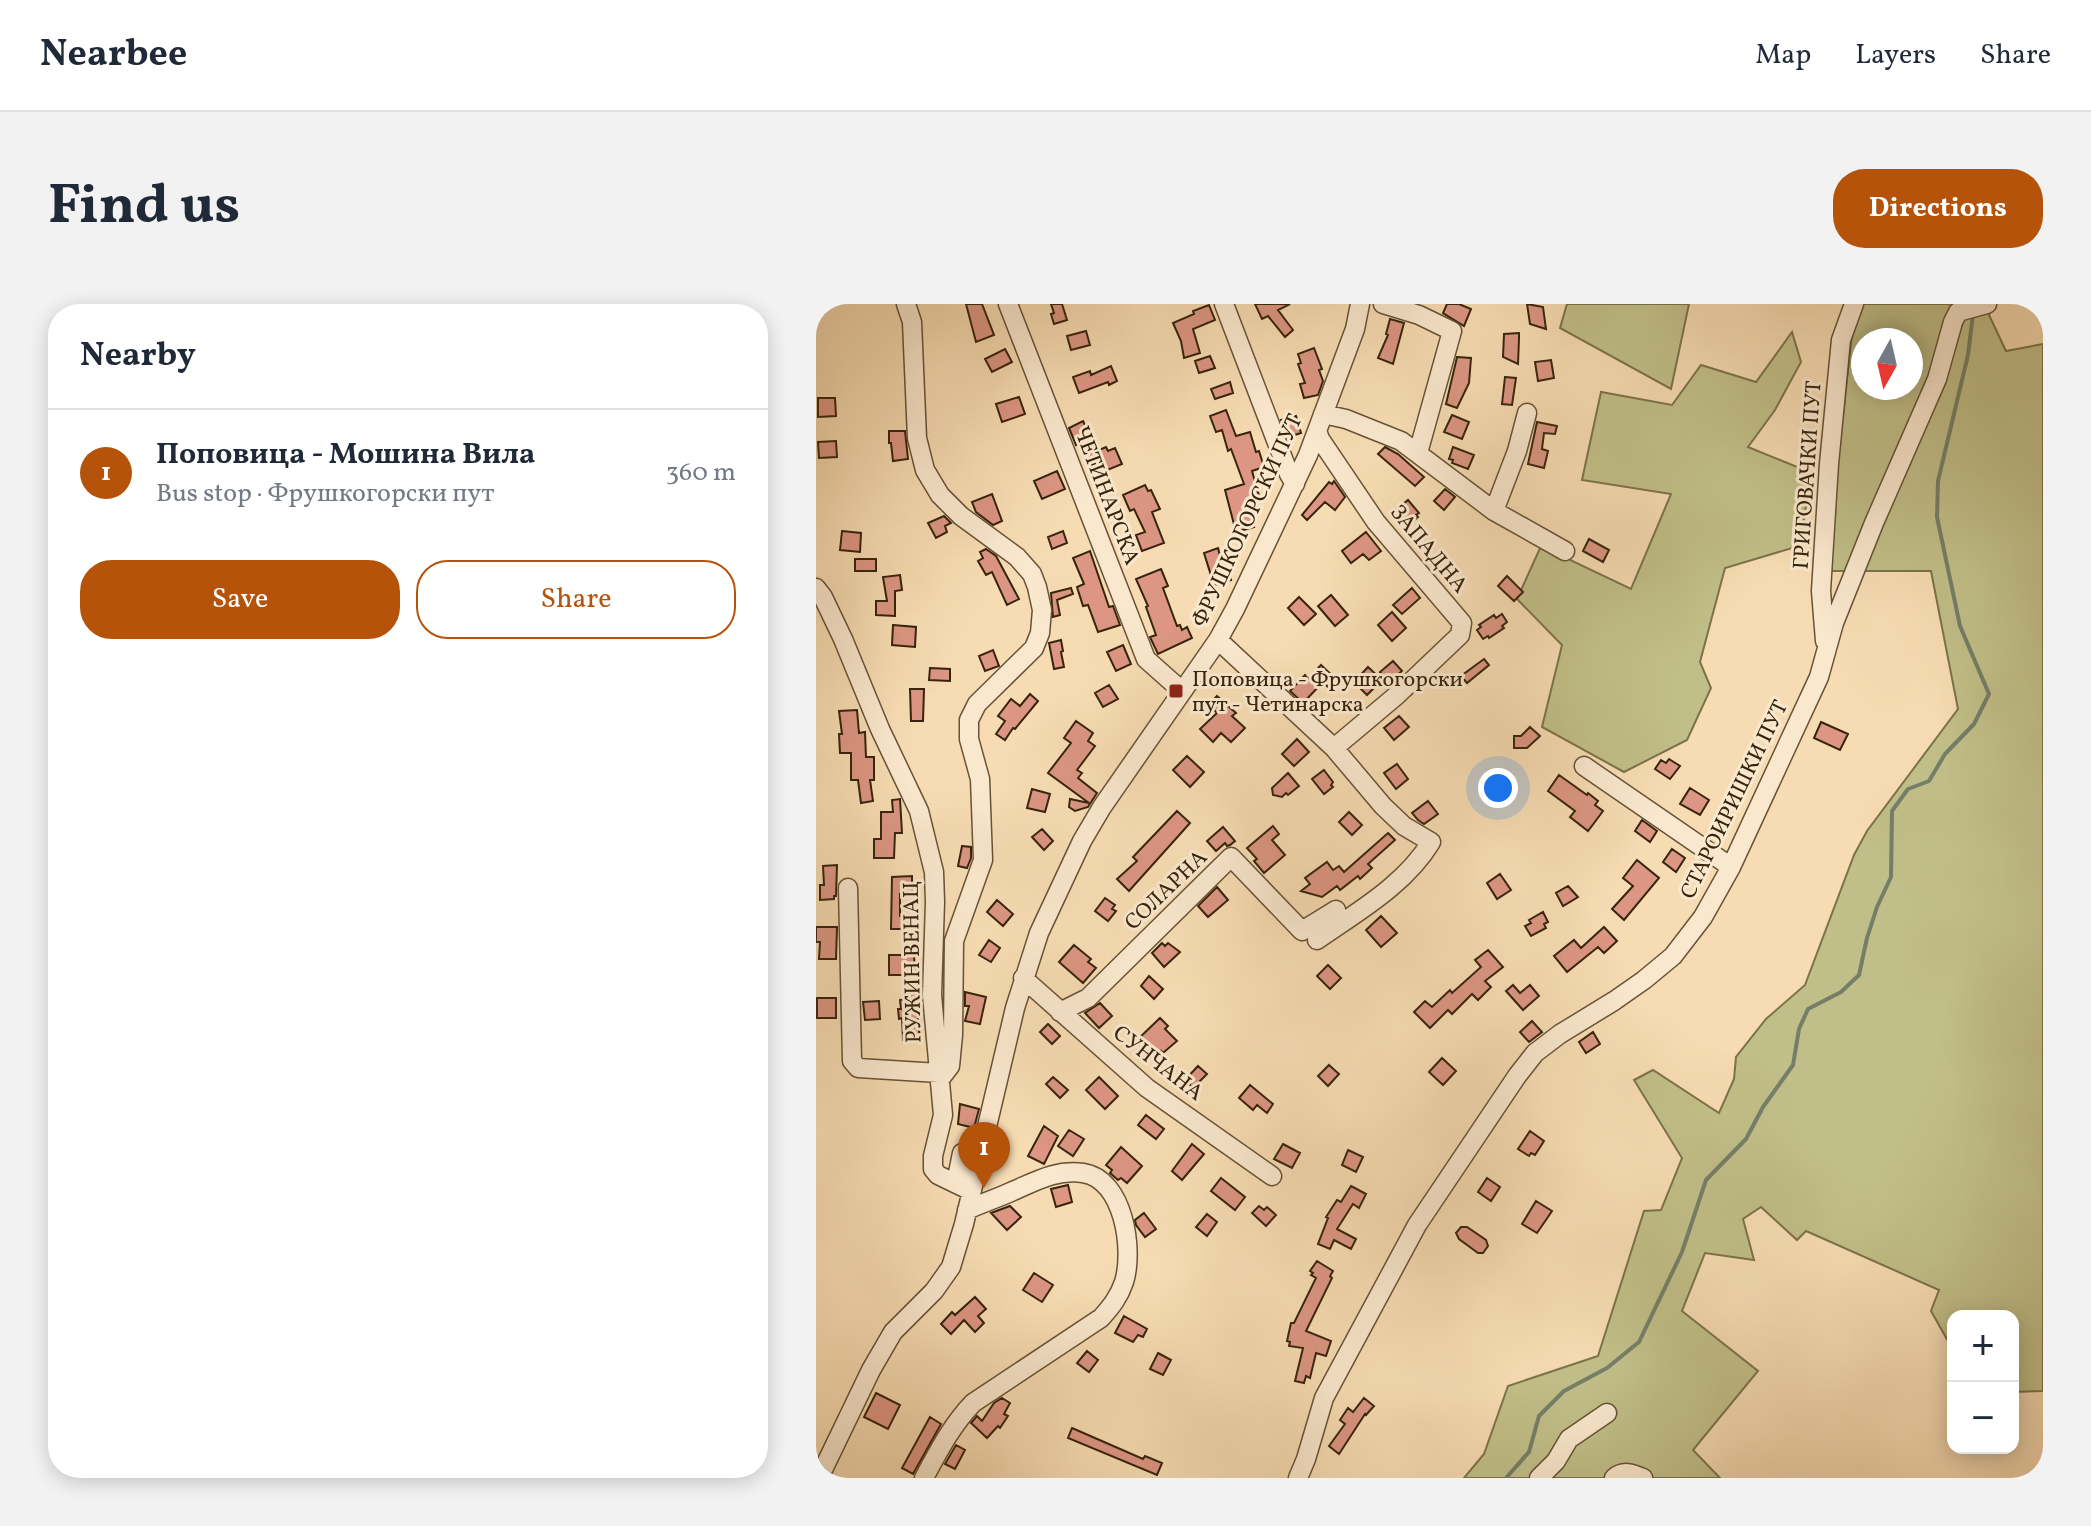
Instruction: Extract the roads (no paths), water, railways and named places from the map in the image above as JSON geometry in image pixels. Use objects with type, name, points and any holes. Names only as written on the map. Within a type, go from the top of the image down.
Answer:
[{"type":"street","points":[[848,888],[852,1061],[858,1068],[940,1076],[950,1066],[954,941],[983,860],[980,779],[969,739],[969,720],[977,704],[1034,648],[1040,633],[1042,610],[1032,574],[1017,557],[961,516],[940,495],[925,470],[917,438],[912,322],[906,304]]},
{"type":"street","name":"ЧЕТИНАРСКА","points":[[1008,304],[1146,659],[1182,691]]},
{"type":"street","points":[[1224,304],[1295,484]]},
{"type":"street","name":"ФРУШКОГОРСКИ ПУТ","points":[[965,1195],[962,1153],[980,1155],[1023,978],[1039,933],[1082,841],[1102,807],[1218,640],[1235,609],[1295,484],[1355,329],[1360,304]]},
{"type":"street","points":[[1383,304],[1419,315],[1452,331],[1418,453]]},
{"type":"street","name":"ГРИГОВАЧКИ ПУТ","points":[[1825,652],[1821,591],[1829,464],[1841,340],[1854,304]]},
{"type":"street","name":"СТАРОИРИШКИ ПУТ","points":[[1298,1478],[1324,1398],[1417,1225],[1517,1076],[1535,1053],[1624,994],[1673,956],[1703,917],[1731,867],[1819,677],[1834,623],[1937,379],[1953,322],[1958,312],[1986,304]]},
{"type":"street","points":[[1494,511],[1517,451],[1527,413]]},
{"type":"street","points":[[1320,422],[1346,419],[1401,441],[1494,511],[1565,551]]},
{"type":"street","name":"ЗАПАДНА","points":[[1320,422],[1320,439],[1376,522],[1462,623],[1460,635],[1397,695],[1334,748]]},
{"type":"street","name":"РУЖИН ВЕНАЦ","points":[[816,588],[843,639],[880,729],[919,811],[934,872],[932,995],[943,1115],[933,1169],[965,1195]]},
{"type":"street","points":[[1218,640],[1334,748],[1393,816],[1431,842],[1418,861],[1397,882],[1317,940]]},
{"type":"street","points":[[1584,766],[1731,867]]},
{"type":"street","name":"СОЛАРНА","points":[[1060,1012],[1088,998],[1231,857],[1302,931],[1336,910]]},
{"type":"street","name":"СУНЧАНА","points":[[1023,978],[1147,1088],[1272,1176]]},
{"type":"street","points":[[819,1478],[871,1370],[893,1332],[934,1291],[951,1267],[965,1195],[1055,1173],[1084,1173],[1102,1181],[1113,1193],[1121,1211],[1127,1259],[1124,1281],[1115,1303],[1101,1318],[973,1403],[946,1435],[924,1478]]},
{"type":"street","points":[[1539,1478],[1556,1461],[1569,1439],[1607,1413]]},
{"type":"street","points":[[1614,1478],[1630,1472],[1643,1478]]},
{"type":"waterway","points":[[1506,1478],[1529,1452],[1539,1416],[1564,1391],[1607,1368],[1639,1342],[1682,1252],[1706,1180],[1746,1139],[1763,1107],[1793,1065],[1799,1029],[1808,1009],[1841,992],[1859,975],[1877,907],[1891,877],[1892,811],[1908,789],[1929,781],[1945,754],[1974,724],[1989,694],[1960,626],[1937,517],[1938,481],[1968,355],[1973,314]]},
{"type":"place","name":"Поповица - Фрушкогорски пут - Четинарска","points":[[1176,691]]},
{"type":"place","name":"Поповица - Мошина Вила","points":[[984,1188]]}]
